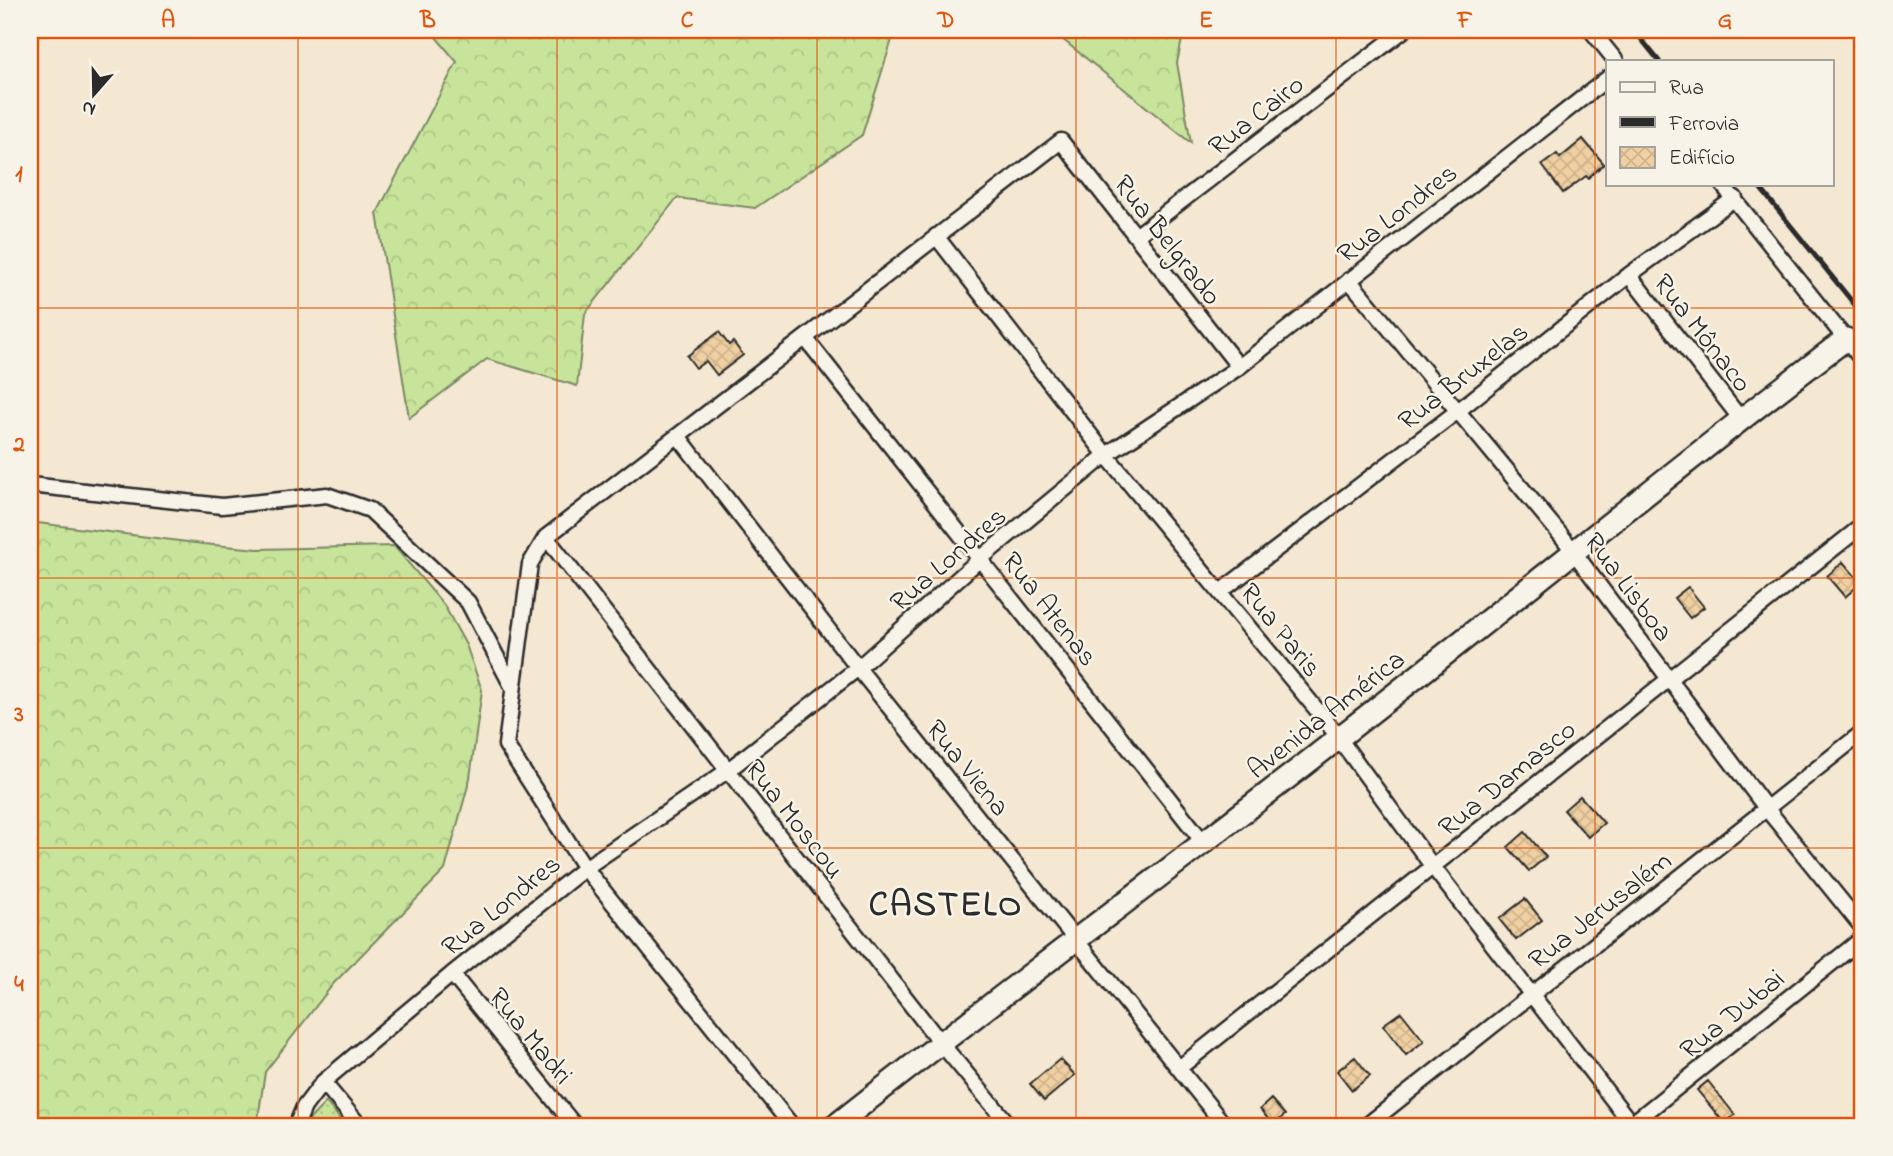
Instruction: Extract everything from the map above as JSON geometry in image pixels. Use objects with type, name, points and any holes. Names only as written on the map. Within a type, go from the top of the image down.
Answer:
[{"type":"street","name":"Rua Cairo","points":[[1136,236],[1404,30]]},
{"type":"street","points":[[1591,30],[1615,60]]},
{"type":"street","name":"Rua Londres","points":[[296,1126],[304,1107],[323,1082],[452,974],[585,868],[727,771],[858,668],[980,559],[1106,456],[1239,367],[1606,80]]},
{"type":"street","name":"Rua Belgrado","points":[[936,236],[1060,141],[1239,367]]},
{"type":"street","points":[[1724,186],[1863,360]]},
{"type":"street","name":"Rua Bruxelas","points":[[1220,592],[1459,410],[1629,275],[1735,198]]},
{"type":"street","points":[[792,1126],[585,868],[506,745],[530,564],[546,537],[806,339],[936,236]]},
{"type":"street","name":"Rua Paris","points":[[936,236],[1106,456],[1339,738],[1433,867],[1631,1126]]},
{"type":"street","name":"Rua Mônaco","points":[[1629,275],[1740,418]]},
{"type":"street","name":"Rua Lisboa","points":[[1349,280],[1459,410],[1573,553],[1766,808],[1863,929]]},
{"type":"street","name":"Rua Atenas","points":[[806,339],[1204,843]]},
{"type":"street","name":"Avenida América","points":[[835,1126],[940,1042],[1078,940],[1339,738],[1740,418],[1846,339]]},
{"type":"street","name":"Rua Viena","points":[[678,436],[858,668],[1225,1126]]},
{"type":"street","points":[[30,485],[222,506],[327,495],[370,510],[468,602],[513,688]]},
{"type":"street","name":"Rua Damasco","points":[[1179,1068],[1863,525]]},
{"type":"street","name":"Rua Moscou","points":[[546,537],[940,1042],[1010,1126]]},
{"type":"street","name":"Rua Jerusalém","points":[[1366,1126],[1863,732]]},
{"type":"street","name":"Rua Dubai","points":[[1631,1126],[1863,938]]},
{"type":"street","name":"Rua Madri","points":[[452,974],[575,1126]]},
{"type":"street","points":[[323,1082],[360,1126]]},
{"type":"green space","points":[[430,30],[895,30],[862,135],[755,208],[677,198],[585,314],[577,386],[487,359],[409,418],[377,213],[457,62]]},
{"type":"green space","points":[[1051,30],[1184,30],[1177,63],[1191,143]]},
{"type":"green space","points":[[30,522],[258,549],[394,546],[444,605],[466,645],[482,690],[470,778],[445,870],[334,983],[265,1072],[257,1126],[30,1126]]},
{"type":"green space","points":[[326,1102],[346,1126],[306,1126],[307,1122]]},
{"type":"building","points":[[1583,139],[1604,164],[1588,178],[1586,176],[1563,193],[1542,165],[1557,154],[1560,158]]},
{"type":"building","points":[[719,332],[729,345],[733,342],[743,355],[717,375],[706,361],[696,368],[687,356]]},
{"type":"building","points":[[1843,562],[1861,583],[1845,597],[1827,576]]},
{"type":"building","points":[[1688,587],[1704,607],[1690,618],[1674,598]]},
{"type":"building","points":[[1580,796],[1604,823],[1588,837],[1564,810]]},
{"type":"building","points":[[1525,832],[1546,857],[1529,871],[1508,847]]},
{"type":"building","points":[[1525,899],[1542,920],[1516,940],[1499,919]]},
{"type":"building","points":[[1401,1012],[1424,1041],[1406,1055],[1383,1025]]},
{"type":"building","points":[[1355,1057],[1370,1076],[1352,1090],[1337,1071]]},
{"type":"building","points":[[1060,1059],[1075,1075],[1044,1101],[1030,1084]]},
{"type":"building","points":[[1708,1081],[1735,1115],[1724,1123],[1697,1090]]},
{"type":"building","points":[[1271,1099],[1285,1115],[1273,1125],[1260,1109]]},
{"type":"railway","points":[[1634,30],[1658,60]]},
{"type":"railway","points":[[1759,186],[1863,315]]},
{"type":"district","name":"CASTELO","points":[[946,903]]}]
